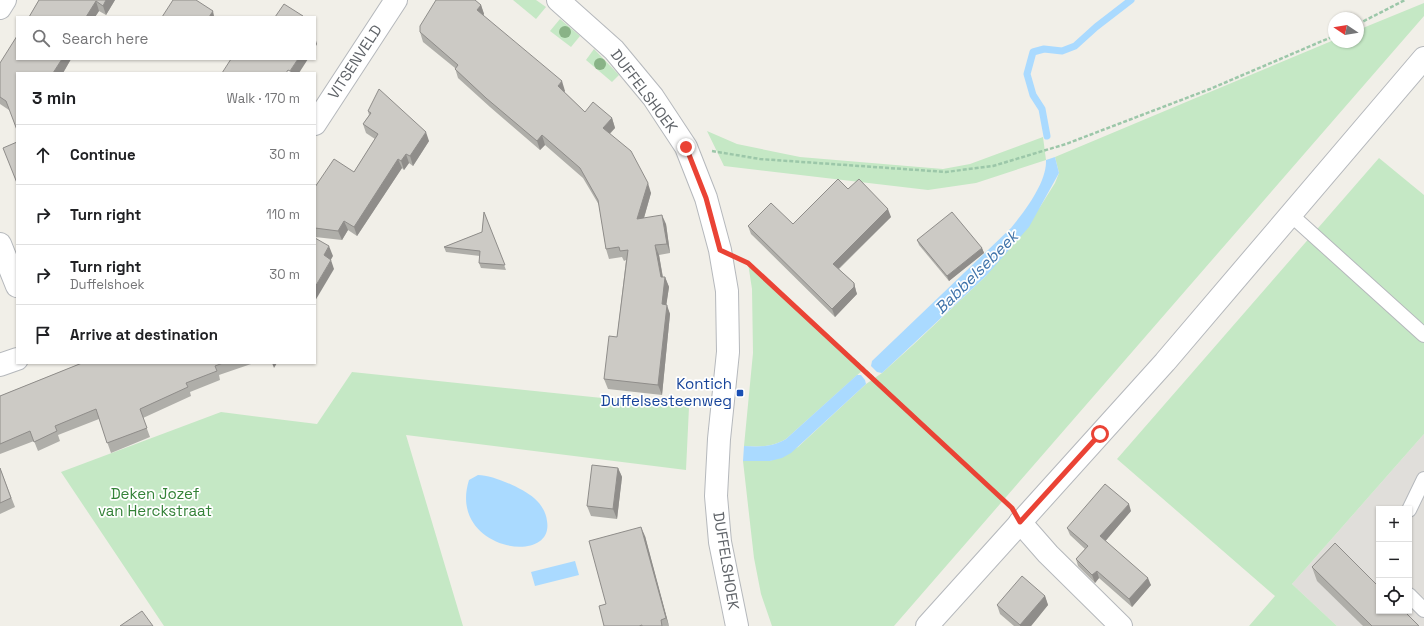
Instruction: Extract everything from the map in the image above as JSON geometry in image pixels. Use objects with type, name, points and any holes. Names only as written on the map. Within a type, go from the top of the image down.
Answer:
[{"type":"street","points":[[0,8],[5,0]]},
{"type":"street","name":"VITSENVELD","points":[[316,122],[396,0]]},
{"type":"street","name":"DUFFELSHOEK","points":[[558,0],[614,50],[653,97],[686,147],[706,198],[720,250],[726,291],[728,352],[719,439],[716,496],[720,542],[737,626]]},
{"type":"street","points":[[927,626],[1165,362],[1424,58]]},
{"type":"street","points":[[0,244],[16,284]]},
{"type":"street","points":[[0,366],[16,359]]},
{"type":"street","points":[[1020,522],[1048,554],[1121,626]]},
{"type":"lane","points":[[1290,214],[1424,335]]},
{"type":"lane","points":[[1411,506],[1424,479]]},
{"type":"lane","points":[[1412,598],[1424,610]]},
{"type":"path","points":[[1364,21],[1405,0]]},
{"type":"path","points":[[686,147],[760,159],[946,172],[993,166],[1066,144],[1210,89],[1328,39]]},
{"type":"path","points":[[720,250],[748,263],[1012,508],[1020,522]]},
{"type":"shaded area","points":[[1424,434],[1424,626],[1337,626],[1292,584]]},
{"type":"green space","points":[[513,0],[536,0],[546,7],[536,19]]},
{"type":"green space","points":[[1424,3],[1424,16],[894,626],[772,626],[761,594],[754,558],[743,461],[770,461],[798,447],[866,384],[882,373],[913,345],[986,276],[1040,207],[1055,183],[1059,173],[1055,157],[1328,43],[1328,48],[1364,48],[1364,28]]},
{"type":"green space","points":[[560,19],[580,36],[571,47],[550,31]]},
{"type":"green space","points":[[594,49],[619,75],[612,82],[586,60]]},
{"type":"green space","points":[[707,131],[737,144],[800,157],[943,169],[970,164],[1043,137],[1046,160],[976,183],[928,190],[724,166]]},
{"type":"green space","points":[[1379,158],[1424,195],[1424,434],[1292,584],[1337,626],[1249,626],[1275,596],[1117,459]]},
{"type":"green space","points":[[748,263],[864,369],[786,439],[776,444],[761,446],[744,446],[753,353],[752,289]]},
{"type":"green space","name":"Deken Jozef van Herckstraat","points":[[352,372],[689,407],[686,470],[406,435],[463,626],[164,626],[61,472],[221,412],[317,424]]},
{"type":"water","points":[[1055,157],[1059,173],[1029,227],[986,276],[882,373],[877,372],[871,366],[872,361],[1011,228],[1023,213],[1039,187],[1043,178],[1046,160]]},
{"type":"water","points":[[857,375],[861,375],[866,384],[791,453],[782,458],[770,461],[743,461],[744,446],[766,446],[776,444],[786,439]]},
{"type":"water","points":[[478,475],[491,477],[507,483],[534,498],[546,514],[547,521],[545,535],[535,544],[520,547],[503,544],[486,536],[473,522],[466,504],[469,480]]},
{"type":"water","points":[[575,561],[579,575],[535,586],[531,572]]},
{"type":"building","points":[[39,0],[106,0],[103,6],[96,1],[87,16],[30,16]]},
{"type":"building","points":[[173,0],[196,0],[213,11],[210,16],[163,16]]},
{"type":"building","points":[[436,0],[475,0],[481,5],[477,10],[562,81],[558,86],[585,112],[593,102],[612,118],[603,128],[631,151],[648,183],[637,219],[662,215],[667,244],[655,245],[661,277],[665,277],[662,304],[667,305],[658,385],[604,379],[609,336],[617,337],[628,250],[620,251],[619,247],[606,249],[598,200],[580,168],[542,135],[537,141],[486,98],[455,69],[458,65],[420,32],[420,26]]},
{"type":"building","points":[[284,4],[303,16],[276,16]]},
{"type":"building","points":[[16,38],[16,60],[61,60],[54,72],[16,72],[16,127],[6,101],[0,97],[0,63]]},
{"type":"building","points":[[230,60],[297,60],[290,71],[288,70],[287,72],[223,72]]},
{"type":"building","points":[[379,89],[426,132],[410,156],[406,154],[401,161],[398,159],[354,227],[344,221],[338,231],[316,228],[316,186],[334,159],[354,172],[378,134],[363,124],[371,113],[368,111]]},
{"type":"building","points":[[16,142],[16,180],[3,148]]},
{"type":"building","points":[[838,179],[848,189],[859,179],[888,209],[833,264],[854,283],[854,287],[832,309],[748,226],[771,203],[793,224]]},
{"type":"building","points":[[484,212],[505,265],[479,263],[480,251],[444,247],[482,232]]},
{"type":"building","points":[[952,212],[982,248],[947,276],[917,240]]},
{"type":"building","points":[[316,239],[329,246],[324,255],[331,260],[316,285]]},
{"type":"building","points":[[80,364],[220,364],[215,366],[217,371],[186,383],[188,387],[140,409],[147,428],[107,443],[96,409],[55,426],[57,431],[34,442],[30,431],[0,444],[0,396]]},
{"type":"building","points":[[592,465],[618,468],[613,509],[587,506]]},
{"type":"building","points":[[0,468],[11,498],[0,503]]},
{"type":"building","points":[[1105,484],[1129,504],[1100,536],[1148,578],[1129,599],[1097,571],[1092,575],[1076,559],[1088,546],[1067,528]]},
{"type":"building","points":[[641,527],[666,618],[661,620],[662,626],[604,626],[599,606],[606,604],[589,541]]},
{"type":"building","points":[[1335,543],[1376,584],[1376,614],[1407,614],[1419,626],[1372,626],[1312,567]]},
{"type":"building","points":[[1022,576],[1045,596],[1020,625],[997,605]]},
{"type":"building","points":[[142,611],[153,626],[120,626]]},
{"type":"waterway","name":"Babbelsebeek","points":[[1047,136],[1042,109],[1033,95],[1027,74],[1033,52],[1044,49],[1062,51],[1075,46],[1096,27],[1131,0]]},
{"type":"place","name":"Kontich Duffelsesteenweg","points":[[740,393]]},
{"type":"route","points":[[686,147],[706,198],[720,250],[748,263],[864,369],[1012,508],[1020,522],[1100,434]]}]
